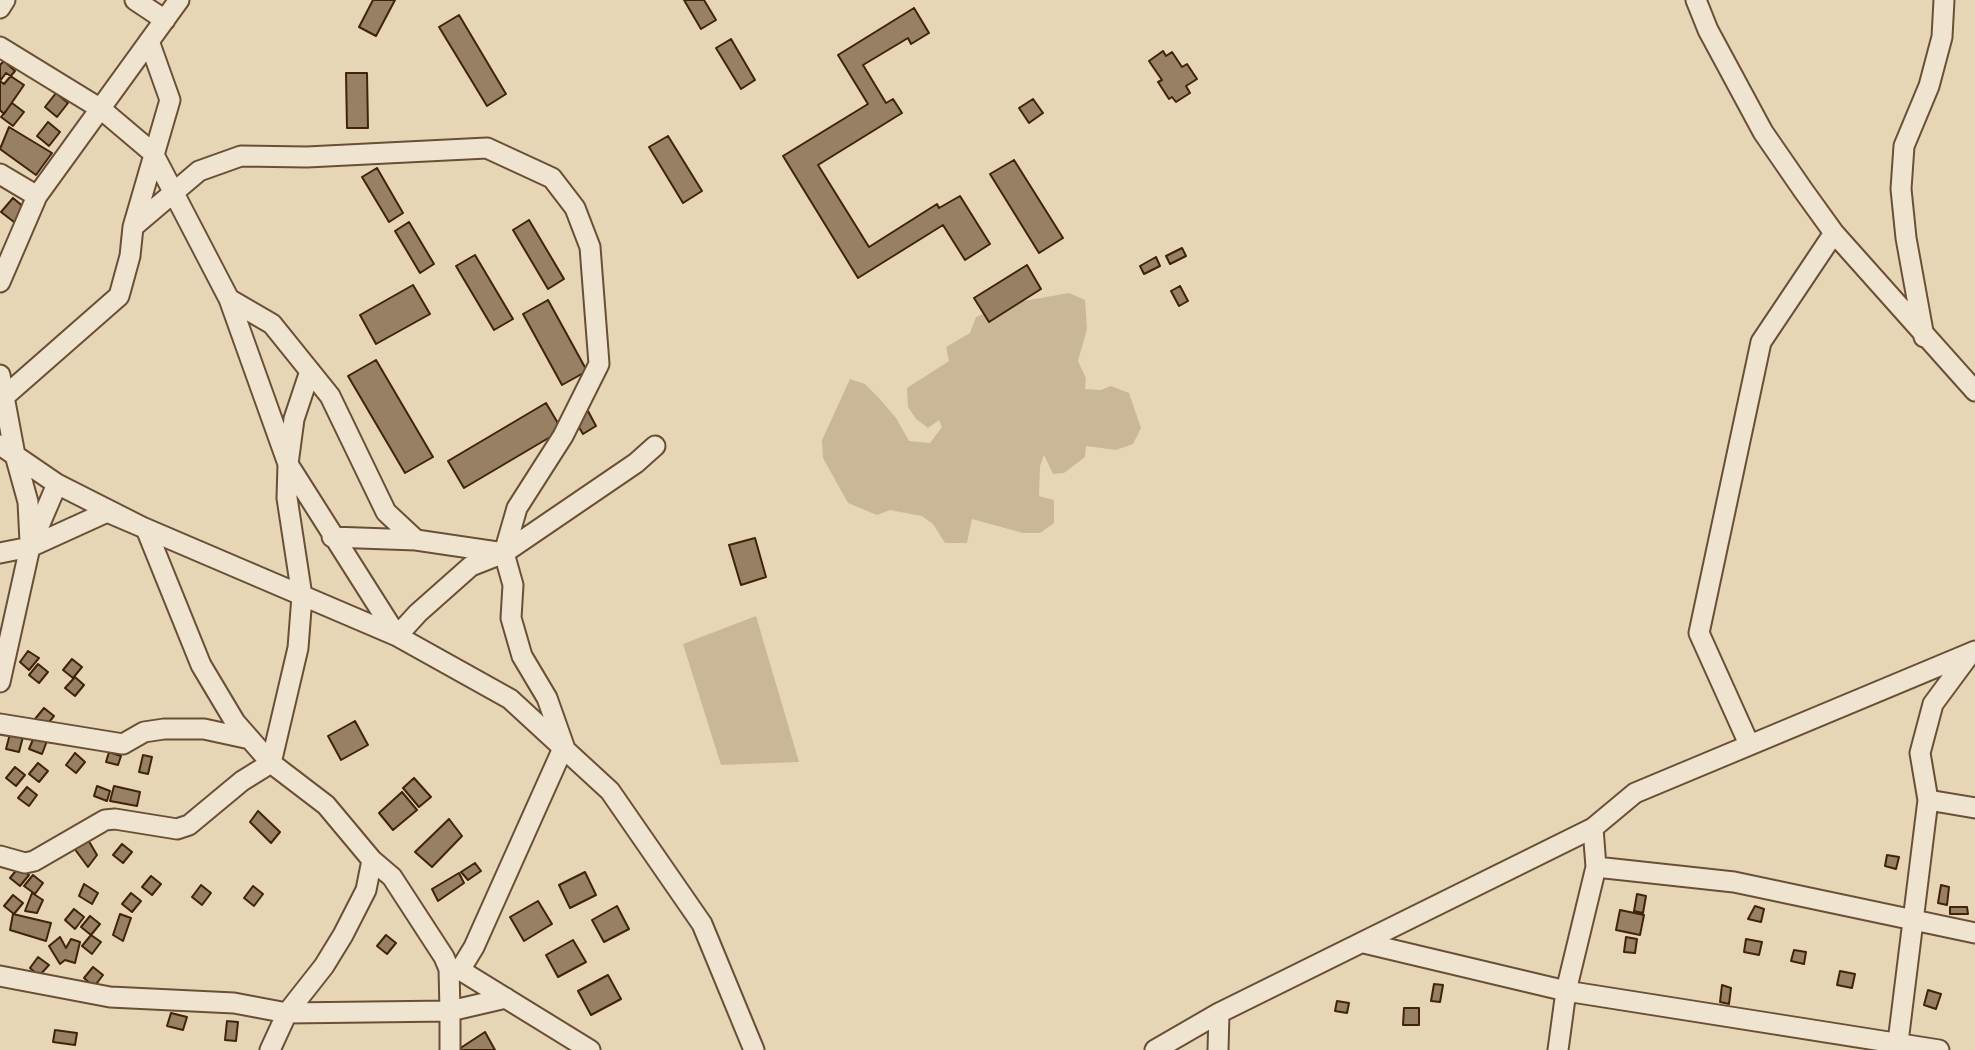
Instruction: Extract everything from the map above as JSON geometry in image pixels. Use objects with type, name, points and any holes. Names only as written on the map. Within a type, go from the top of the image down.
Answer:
[{"type":"street","points":[[0,8],[5,0]]},
{"type":"street","points":[[135,0],[165,20]]},
{"type":"street","points":[[0,282],[37,195],[179,0]]},
{"type":"street","points":[[1696,0],[1708,30],[1763,132],[1834,233],[1924,338],[1975,391]]},
{"type":"street","points":[[1924,338],[1906,239],[1901,189],[1905,146],[1929,86],[1942,37],[1944,0]]},
{"type":"street","points":[[5,396],[119,296],[130,256],[132,227],[170,100],[149,41]]},
{"type":"street","points":[[0,47],[101,108],[153,153],[229,299],[288,464],[397,636]]},
{"type":"street","points":[[132,227],[199,171],[241,156],[307,157],[438,148],[487,148],[552,178],[575,208],[590,247],[599,364],[563,436],[517,508],[504,553],[513,585],[511,618],[522,656],[547,698],[564,746],[474,947],[454,970],[450,1050]]},
{"type":"street","points":[[0,174],[37,195]]},
{"type":"street","points":[[1749,744],[1699,633],[1761,342],[1834,233]]},
{"type":"street","points":[[229,299],[272,324],[330,396],[386,512],[416,540]]},
{"type":"street","points":[[0,856],[25,863],[34,861],[105,820],[115,819],[177,829],[189,825],[242,781],[271,763],[298,648],[302,596],[287,498],[288,464],[294,419],[310,371]]},
{"type":"street","points":[[0,375],[5,396],[8,450],[28,502],[30,547]]},
{"type":"street","points":[[397,636],[418,613],[471,566],[504,553],[636,463],[655,446]]},
{"type":"street","points":[[8,450],[57,484],[107,512],[146,529],[201,665],[235,722],[271,763],[326,805],[372,860],[392,877],[454,970],[590,1050]]},
{"type":"street","points":[[0,682],[30,547],[57,484]]},
{"type":"street","points":[[0,552],[30,547],[107,512],[397,636],[510,699],[610,791],[702,924],[754,1050]]},
{"type":"street","points":[[332,537],[416,540],[504,553]]},
{"type":"street","points":[[1156,1050],[1219,1013],[1593,828],[1635,793],[1973,652]]},
{"type":"street","points":[[1897,1047],[1928,800],[1920,753],[1933,704],[1973,652]]},
{"type":"street","points":[[0,724],[123,744],[144,732],[164,729],[204,729],[250,739]]},
{"type":"street","points":[[1928,800],[1975,808]]},
{"type":"street","points":[[1558,1050],[1566,992],[1596,867],[1593,828]]},
{"type":"street","points":[[270,1050],[286,1013],[324,966],[343,935],[366,890],[372,860]]},
{"type":"street","points":[[1596,867],[1734,883],[1975,933]]},
{"type":"street","points":[[1364,943],[1566,992],[1897,1047],[1939,1050]]},
{"type":"street","points":[[0,976],[110,997],[234,1003],[286,1013],[450,1011],[506,999]]},
{"type":"street","points":[[1218,1050],[1219,1013]]},
{"type":"shaded area","points":[[1069,293],[1085,300],[1087,329],[1078,361],[1086,378],[1085,389],[1101,390],[1111,386],[1129,393],[1141,428],[1133,444],[1116,450],[1086,446],[1085,457],[1064,473],[1053,474],[1044,455],[1040,466],[1039,496],[1054,500],[1054,523],[1040,533],[1023,533],[972,519],[967,543],[945,543],[933,524],[922,516],[890,510],[877,515],[848,503],[823,458],[822,440],[850,379],[865,384],[879,398],[896,418],[909,441],[930,443],[942,427],[939,420],[928,428],[916,419],[908,407],[907,388],[949,361],[946,347],[970,333],[976,317],[1006,304]]},
{"type":"shaded area","points":[[756,616],[799,762],[721,765],[683,644]]},
{"type":"building","points":[[373,0],[395,0],[376,36],[359,27]]},
{"type":"building","points":[[684,0],[704,0],[716,20],[701,29]]},
{"type":"building","points":[[914,8],[929,33],[911,44],[908,38],[863,65],[886,103],[893,99],[902,113],[818,165],[869,247],[937,204],[939,208],[960,196],[990,244],[965,260],[943,225],[858,278],[783,156],[868,104],[838,55]]},
{"type":"building","points":[[459,15],[506,94],[487,106],[439,27]]},
{"type":"building","points":[[731,39],[755,80],[741,89],[716,48]]},
{"type":"building","points":[[1163,51],[1166,56],[1172,52],[1182,67],[1187,64],[1197,79],[1186,86],[1190,93],[1176,102],[1172,97],[1169,99],[1158,82],[1162,80],[1149,61]]},
{"type":"building","points":[[4,61],[15,71],[4,84],[0,81],[0,65]]},
{"type":"building","points":[[6,73],[24,85],[4,114],[0,110],[0,81]]},
{"type":"building","points":[[346,73],[367,73],[368,128],[347,128]]},
{"type":"building","points":[[56,93],[68,103],[57,117],[45,107]]},
{"type":"building","points":[[1033,99],[1043,113],[1029,123],[1019,108]]},
{"type":"building","points":[[12,103],[24,112],[13,126],[1,117]]},
{"type":"building","points":[[48,122],[60,132],[49,146],[37,136]]},
{"type":"building","points":[[9,127],[52,153],[36,175],[0,149]]},
{"type":"building","points":[[668,136],[702,191],[683,203],[649,147]]},
{"type":"building","points":[[1014,160],[1063,238],[1039,253],[990,174]]},
{"type":"building","points":[[377,168],[403,213],[389,222],[362,177]]},
{"type":"building","points":[[13,198],[25,208],[14,222],[1,212]]},
{"type":"building","points":[[529,220],[564,279],[548,289],[513,230]]},
{"type":"building","points":[[409,222],[434,264],[420,273],[395,231]]},
{"type":"building","points":[[1182,248],[1186,256],[1170,264],[1166,256]]},
{"type":"building","points":[[475,255],[513,319],[494,330],[456,266]]},
{"type":"building","points":[[1156,257],[1160,266],[1144,274],[1140,266]]},
{"type":"building","points":[[1027,265],[1041,289],[989,322],[974,298]]},
{"type":"building","points":[[413,285],[430,314],[376,344],[360,315]]},
{"type":"building","points":[[1180,286],[1188,301],[1179,306],[1171,291]]},
{"type":"building","points":[[548,300],[587,371],[562,385],[523,314]]},
{"type":"building","points":[[376,360],[433,457],[405,473],[348,376]]},
{"type":"building","points":[[546,403],[562,430],[464,488],[448,461]]},
{"type":"building","points":[[588,411],[596,426],[583,434],[574,419]]},
{"type":"building","points":[[755,538],[766,577],[741,585],[729,545]]},
{"type":"building","points":[[28,651],[39,658],[29,670],[20,662]]},
{"type":"building","points":[[72,659],[82,667],[73,678],[63,670]]},
{"type":"building","points":[[38,664],[48,672],[39,683],[29,675]]},
{"type":"building","points":[[75,677],[84,685],[75,696],[65,688]]},
{"type":"building","points":[[44,708],[54,716],[45,727],[35,719]]},
{"type":"building","points":[[355,721],[368,745],[341,760],[328,736]]},
{"type":"building","points":[[11,730],[24,733],[19,752],[6,749]]},
{"type":"building","points":[[34,737],[47,741],[42,754],[29,749]]},
{"type":"building","points":[[109,752],[121,756],[118,765],[106,762]]},
{"type":"building","points":[[75,753],[85,762],[76,773],[66,765]]},
{"type":"building","points":[[143,755],[152,757],[148,774],[139,772]]},
{"type":"building","points":[[38,763],[48,771],[39,782],[29,774]]},
{"type":"building","points":[[15,767],[25,775],[16,786],[6,778]]},
{"type":"building","points":[[414,778],[431,797],[419,807],[403,788]]},
{"type":"building","points":[[97,786],[110,791],[107,801],[94,796]]},
{"type":"building","points":[[114,786],[140,792],[137,806],[110,801]]},
{"type":"building","points":[[27,787],[37,795],[29,806],[18,798]]},
{"type":"building","points":[[402,792],[417,810],[393,830],[379,813]]},
{"type":"building","points":[[258,811],[280,832],[271,843],[250,822]]},
{"type":"building","points":[[449,819],[462,836],[432,867],[415,852]]},
{"type":"building","points":[[87,838],[97,855],[88,867],[71,844]]},
{"type":"building","points":[[122,844],[132,852],[123,863],[113,855]]},
{"type":"building","points":[[1887,855],[1899,857],[1896,869],[1885,866]]},
{"type":"building","points":[[475,863],[481,871],[468,880],[461,872]]},
{"type":"building","points":[[19,867],[29,875],[20,886],[10,878]]},
{"type":"building","points":[[585,872],[596,895],[570,908],[559,885]]},
{"type":"building","points":[[459,873],[464,883],[438,901],[432,889]]},
{"type":"building","points":[[33,875],[43,883],[35,894],[24,886]]},
{"type":"building","points":[[151,876],[161,884],[152,895],[142,887]]},
{"type":"building","points":[[84,884],[98,893],[92,904],[79,896]]},
{"type":"building","points":[[201,885],[211,893],[202,905],[192,897]]},
{"type":"building","points":[[1941,885],[1949,887],[1947,905],[1938,903]]},
{"type":"building","points":[[253,886],[263,894],[254,906],[244,898]]},
{"type":"building","points":[[32,893],[43,900],[37,913],[25,911]]},
{"type":"building","points":[[131,893],[141,901],[132,912],[122,904]]},
{"type":"building","points":[[1637,894],[1646,896],[1643,913],[1634,911]]},
{"type":"building","points":[[13,895],[23,903],[14,914],[4,906]]},
{"type":"building","points":[[538,901],[552,924],[524,941],[510,917]]},
{"type":"building","points":[[617,906],[629,929],[604,942],[592,920]]},
{"type":"building","points":[[1755,906],[1764,909],[1761,922],[1748,919]]},
{"type":"building","points":[[1950,907],[1967,907],[1968,914],[1950,914]]},
{"type":"building","points":[[74,909],[84,917],[75,929],[65,920]]},
{"type":"building","points":[[1620,910],[1644,915],[1640,935],[1616,930]]},
{"type":"building","points":[[13,914],[51,923],[46,941],[10,930]]},
{"type":"building","points":[[120,914],[131,918],[123,941],[113,935]]},
{"type":"building","points":[[90,916],[100,924],[91,935],[81,927]]},
{"type":"building","points":[[91,935],[101,942],[92,954],[82,946]]},
{"type":"building","points":[[386,935],[396,943],[387,954],[377,946]]},
{"type":"building","points":[[60,937],[66,948],[71,939],[80,942],[75,963],[65,960],[60,964],[49,946]]},
{"type":"building","points":[[1626,937],[1637,939],[1635,953],[1624,952]]},
{"type":"building","points":[[1746,939],[1762,942],[1759,955],[1744,952]]},
{"type":"building","points":[[573,940],[586,962],[558,977],[546,955]]},
{"type":"building","points":[[1794,950],[1806,952],[1804,964],[1791,961]]},
{"type":"building","points":[[38,957],[49,965],[39,976],[30,968]]},
{"type":"building","points":[[93,967],[103,975],[94,987],[84,978]]},
{"type":"building","points":[[1840,971],[1855,974],[1852,988],[1837,985]]},
{"type":"building","points":[[608,975],[621,999],[591,1015],[578,991]]},
{"type":"building","points":[[1434,984],[1443,985],[1440,1002],[1431,1001]]},
{"type":"building","points":[[1722,985],[1731,988],[1729,1004],[1720,1002]]},
{"type":"building","points":[[1928,990],[1941,994],[1936,1009],[1924,1005]]},
{"type":"building","points":[[1337,1001],[1349,1003],[1347,1013],[1335,1011]]},
{"type":"building","points":[[1404,1008],[1419,1008],[1419,1025],[1403,1025]]},
{"type":"building","points":[[171,1013],[187,1017],[183,1030],[167,1026]]},
{"type":"building","points":[[227,1021],[238,1022],[236,1041],[225,1040]]},
{"type":"building","points":[[55,1030],[77,1033],[75,1045],[53,1042]]},
{"type":"building","points":[[485,1032],[495,1050],[459,1050],[459,1049]]}]
